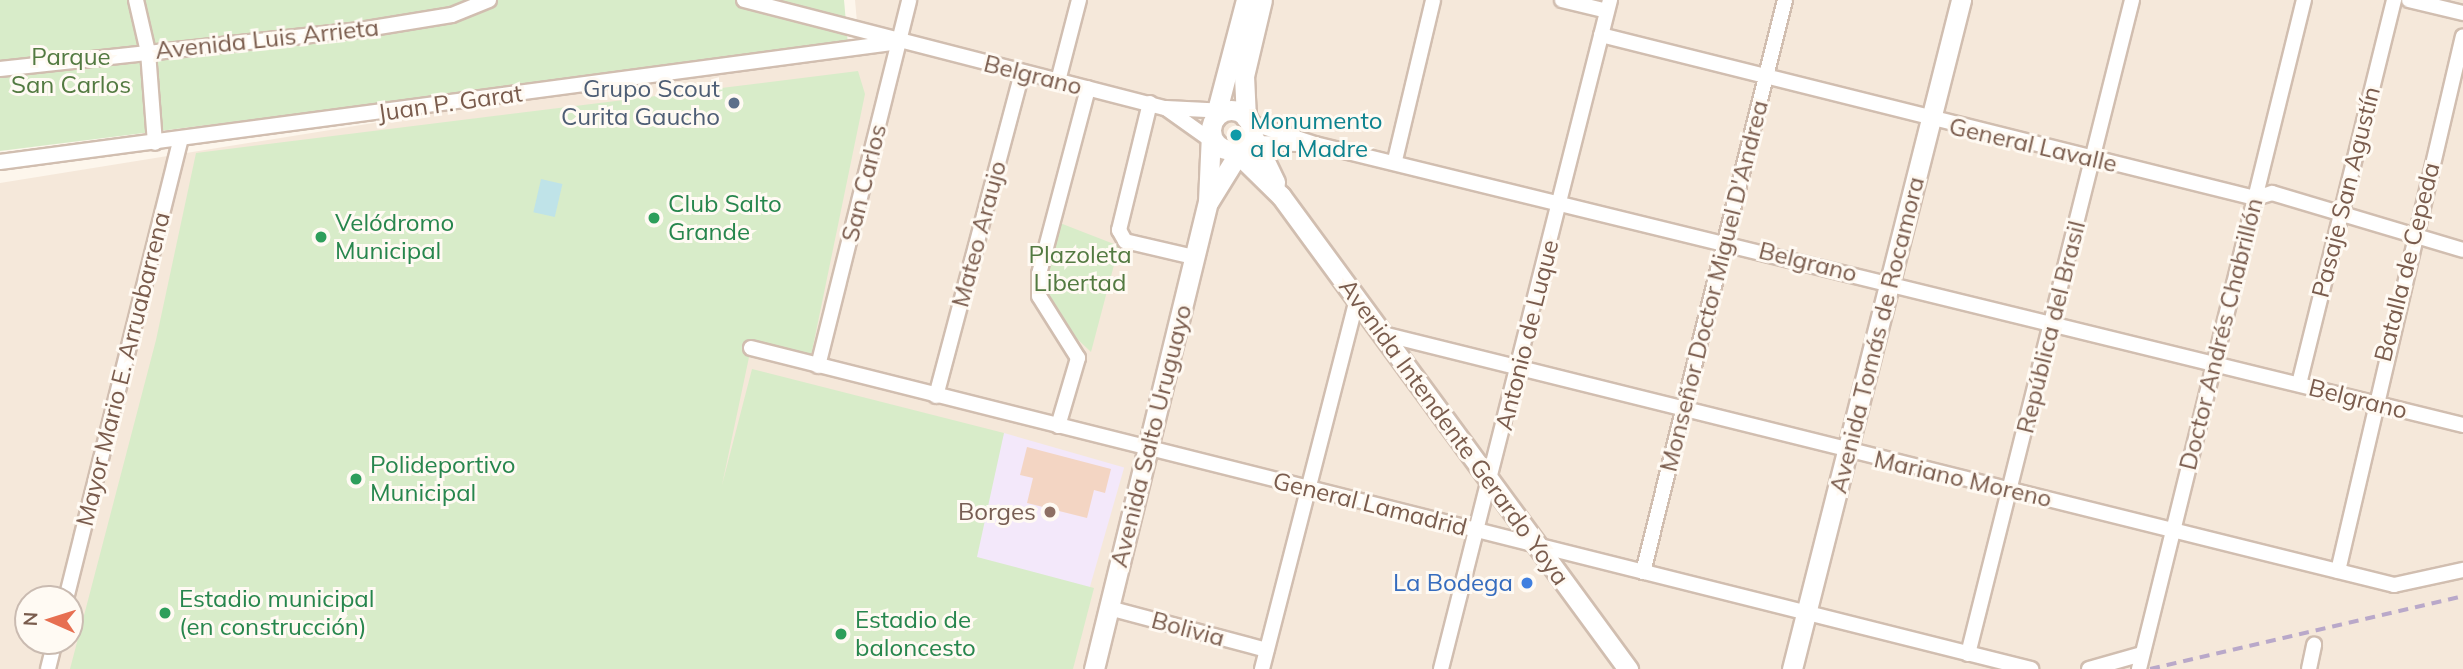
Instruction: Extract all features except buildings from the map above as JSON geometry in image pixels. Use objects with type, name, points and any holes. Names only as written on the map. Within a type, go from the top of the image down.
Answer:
[{"type":"main road","name":"Avenida Salto Uruguayo","points":[[1208,202],[1233,133],[1247,0]]},
{"type":"main road","name":"Avenida Salto Uruguayo","points":[[1094,669],[1208,202],[1233,133],[1262,0]]},
{"type":"main road","name":"Avenida Tomás de Rocamora","points":[[1792,669],[1849,452],[1961,0]]},
{"type":"main road","name":"Avenida Intendente Gerardo Yoya","points":[[1233,133],[1490,480],[1620,664]]},
{"type":"street","points":[[136,0],[148,52],[155,143]]},
{"type":"street","name":"Avenida Luis Arrieta","points":[[0,69],[360,30],[452,15],[489,0]]},
{"type":"street","name":"Belgrano","points":[[744,0],[899,42],[1150,103],[1233,133],[1315,144]]},
{"type":"street","name":"San Carlos","points":[[818,366],[909,0]]},
{"type":"street","points":[[1058,81],[1079,0]]},
{"type":"street","points":[[1395,160],[1433,0]]},
{"type":"street","points":[[1562,0],[1608,6]]},
{"type":"street","name":"Monseñor Doctor Miguel D'Andrea","points":[[1643,572],[1785,0]]},
{"type":"street","name":"República del Brasil","points":[[1968,654],[2132,0]]},
{"type":"street","name":"Doctor Andrés Chabrillón","points":[[2139,669],[2304,0]]},
{"type":"street","name":"Pasaje San Agustín","points":[[2299,384],[2394,0]]},
{"type":"street","points":[[2409,0],[2463,13]]},
{"type":"street","name":"Antonio de Luque","points":[[1441,669],[1520,369],[1608,6]]},
{"type":"street","name":"General Lavalle","points":[[1601,35],[1930,121],[2093,160],[2255,198],[2272,193],[2340,210],[2414,237],[2463,250]]},
{"type":"street","name":"Batalla de Cepeda","points":[[2338,571],[2373,402],[2463,36]]},
{"type":"street","name":"Juan P. Garat","points":[[0,162],[899,42]]},
{"type":"street","name":"Mateo Araujo","points":[[936,396],[1022,72]]},
{"type":"street","points":[[1058,426],[1079,358],[1039,296],[1039,274],[1088,88]]},
{"type":"street","points":[[1150,103],[1119,230],[1125,241],[1194,257]]},
{"type":"street","name":"Belgrano","points":[[1166,108],[1233,133],[1315,144],[1395,160],[2463,425]]},
{"type":"street","name":"Mayor Mario E. Arruabarrena","points":[[70,585],[181,139]]},
{"type":"street","points":[[1262,669],[1357,299]]},
{"type":"street","name":"Mariano Moreno","points":[[1382,334],[1849,452],[2394,585],[2463,570]]},
{"type":"street","name":"General Lamadrid","points":[[751,348],[2031,669]]},
{"type":"street","name":"Bolivia","points":[[1109,608],[1267,650]]},
{"type":"street","points":[[2309,669],[2314,645]]},
{"type":"street","points":[[2089,669],[2142,654]]},
{"type":"shaded area","points":[[855,0],[2463,0],[2463,669],[0,669],[0,183],[859,45]]},
{"type":"shaded area","name":"Borges","points":[[1004,433],[1124,467],[1089,590],[969,555]]},
{"type":"green space","name":"Parque San Carlos","points":[[0,0],[844,0],[848,45],[0,151]]},
{"type":"green space","points":[[858,71],[865,94],[811,356],[752,343],[722,485],[752,369],[1004,433],[977,557],[1094,588],[1073,669],[70,669],[74,655],[84,655],[84,615],[156,340],[196,153]]},
{"type":"green space","name":"Plazoleta Libertad","points":[[1060,223],[1119,246],[1091,352],[1058,321],[1041,292]]},
{"type":"water","points":[[541,179],[562,184],[555,217],[533,212]]},
{"type":"railway","points":[[2150,669],[2463,596]]},
{"type":"place","name":"Grupo Scout Curita Gaucho","points":[[734,103]]},
{"type":"place","name":"Monumento a la Madre","points":[[1236,135]]},
{"type":"place","name":"Club Salto Grande","points":[[654,218]]},
{"type":"place","name":"Velódromo Municipal","points":[[321,237]]},
{"type":"place","name":"Polideportivo Municipal","points":[[356,479]]},
{"type":"place","name":"Borges","points":[[1050,512]]},
{"type":"place","name":"La Bodega","points":[[1527,583]]},
{"type":"place","name":"Estadio municipal (en construcción)","points":[[165,613]]},
{"type":"place","name":"Estadio de baloncesto","points":[[841,634]]}]
